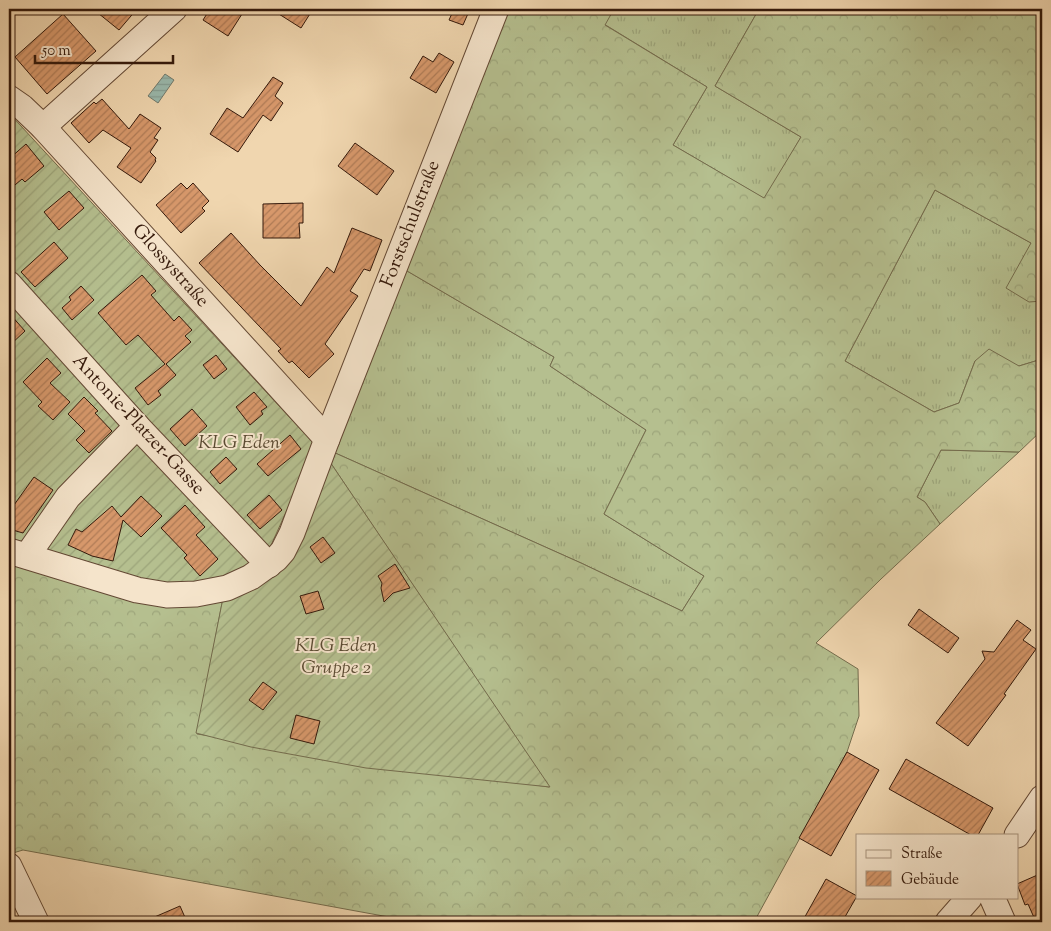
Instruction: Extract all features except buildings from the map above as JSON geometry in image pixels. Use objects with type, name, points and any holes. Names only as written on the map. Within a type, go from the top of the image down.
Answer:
[{"type":"street","points":[[43,127],[174,9]]},
{"type":"street","name":"Forstschulstraße","points":[[18,554],[138,590],[167,595],[196,594],[227,588],[252,577],[269,566],[283,552],[496,9]]},
{"type":"street","name":"Glossystraße","points":[[9,98],[22,107],[43,127],[327,439]]},
{"type":"street","name":"Antonie-Platzer-Gasse","points":[[9,284],[269,566]]},
{"type":"street","points":[[18,554],[68,497],[138,426]]},
{"type":"street","points":[[1018,834],[1042,798]]},
{"type":"street","points":[[9,866],[36,922]]},
{"type":"street","points":[[948,922],[969,898]]},
{"type":"street","points":[[992,898],[1003,922]]},
{"type":"green space","points":[[506,9],[614,9],[605,25],[707,87],[673,145],[764,198],[801,137],[715,86],[759,9],[1042,9],[1042,301],[1029,302],[1006,288],[1031,243],[935,190],[845,361],[934,412],[959,403],[975,361],[989,349],[1019,366],[1042,359],[1042,430],[1019,452],[941,450],[917,497],[925,502],[940,524],[816,643],[858,669],[859,716],[847,752],[754,922],[416,922],[23,850],[13,853],[9,844],[9,559],[223,598],[197,734],[549,787],[330,462],[333,452],[581,563],[682,611],[704,576],[604,514],[646,430],[550,366],[554,357],[402,268]]},
{"type":"green space","points":[[614,9],[759,9],[715,86],[801,137],[765,199],[673,145],[707,87],[604,24]]},
{"type":"green space","name":"KLG Eden","points":[[9,113],[316,446],[267,554],[9,271]]},
{"type":"green space","points":[[935,190],[1031,243],[1029,301],[1042,301],[1042,359],[1019,366],[975,361],[959,403],[934,412],[845,361]]},
{"type":"green space","points":[[402,268],[554,357],[550,366],[646,430],[604,514],[704,576],[682,611],[581,563],[333,452]]},
{"type":"green space","points":[[9,297],[128,427],[26,548],[9,542]]},
{"type":"green space","name":"KLG Eden","points":[[137,438],[251,563],[224,577],[168,588],[40,552],[81,493]]},
{"type":"green space","points":[[941,450],[1019,452],[940,524],[925,502],[917,497]]},
{"type":"green space","name":"KLG Eden Gruppe 2","points":[[330,462],[550,787],[366,768],[251,747],[196,733],[223,598],[239,592]]},
{"type":"shaded area","points":[[165,74],[174,80],[158,103],[148,96]]}]
